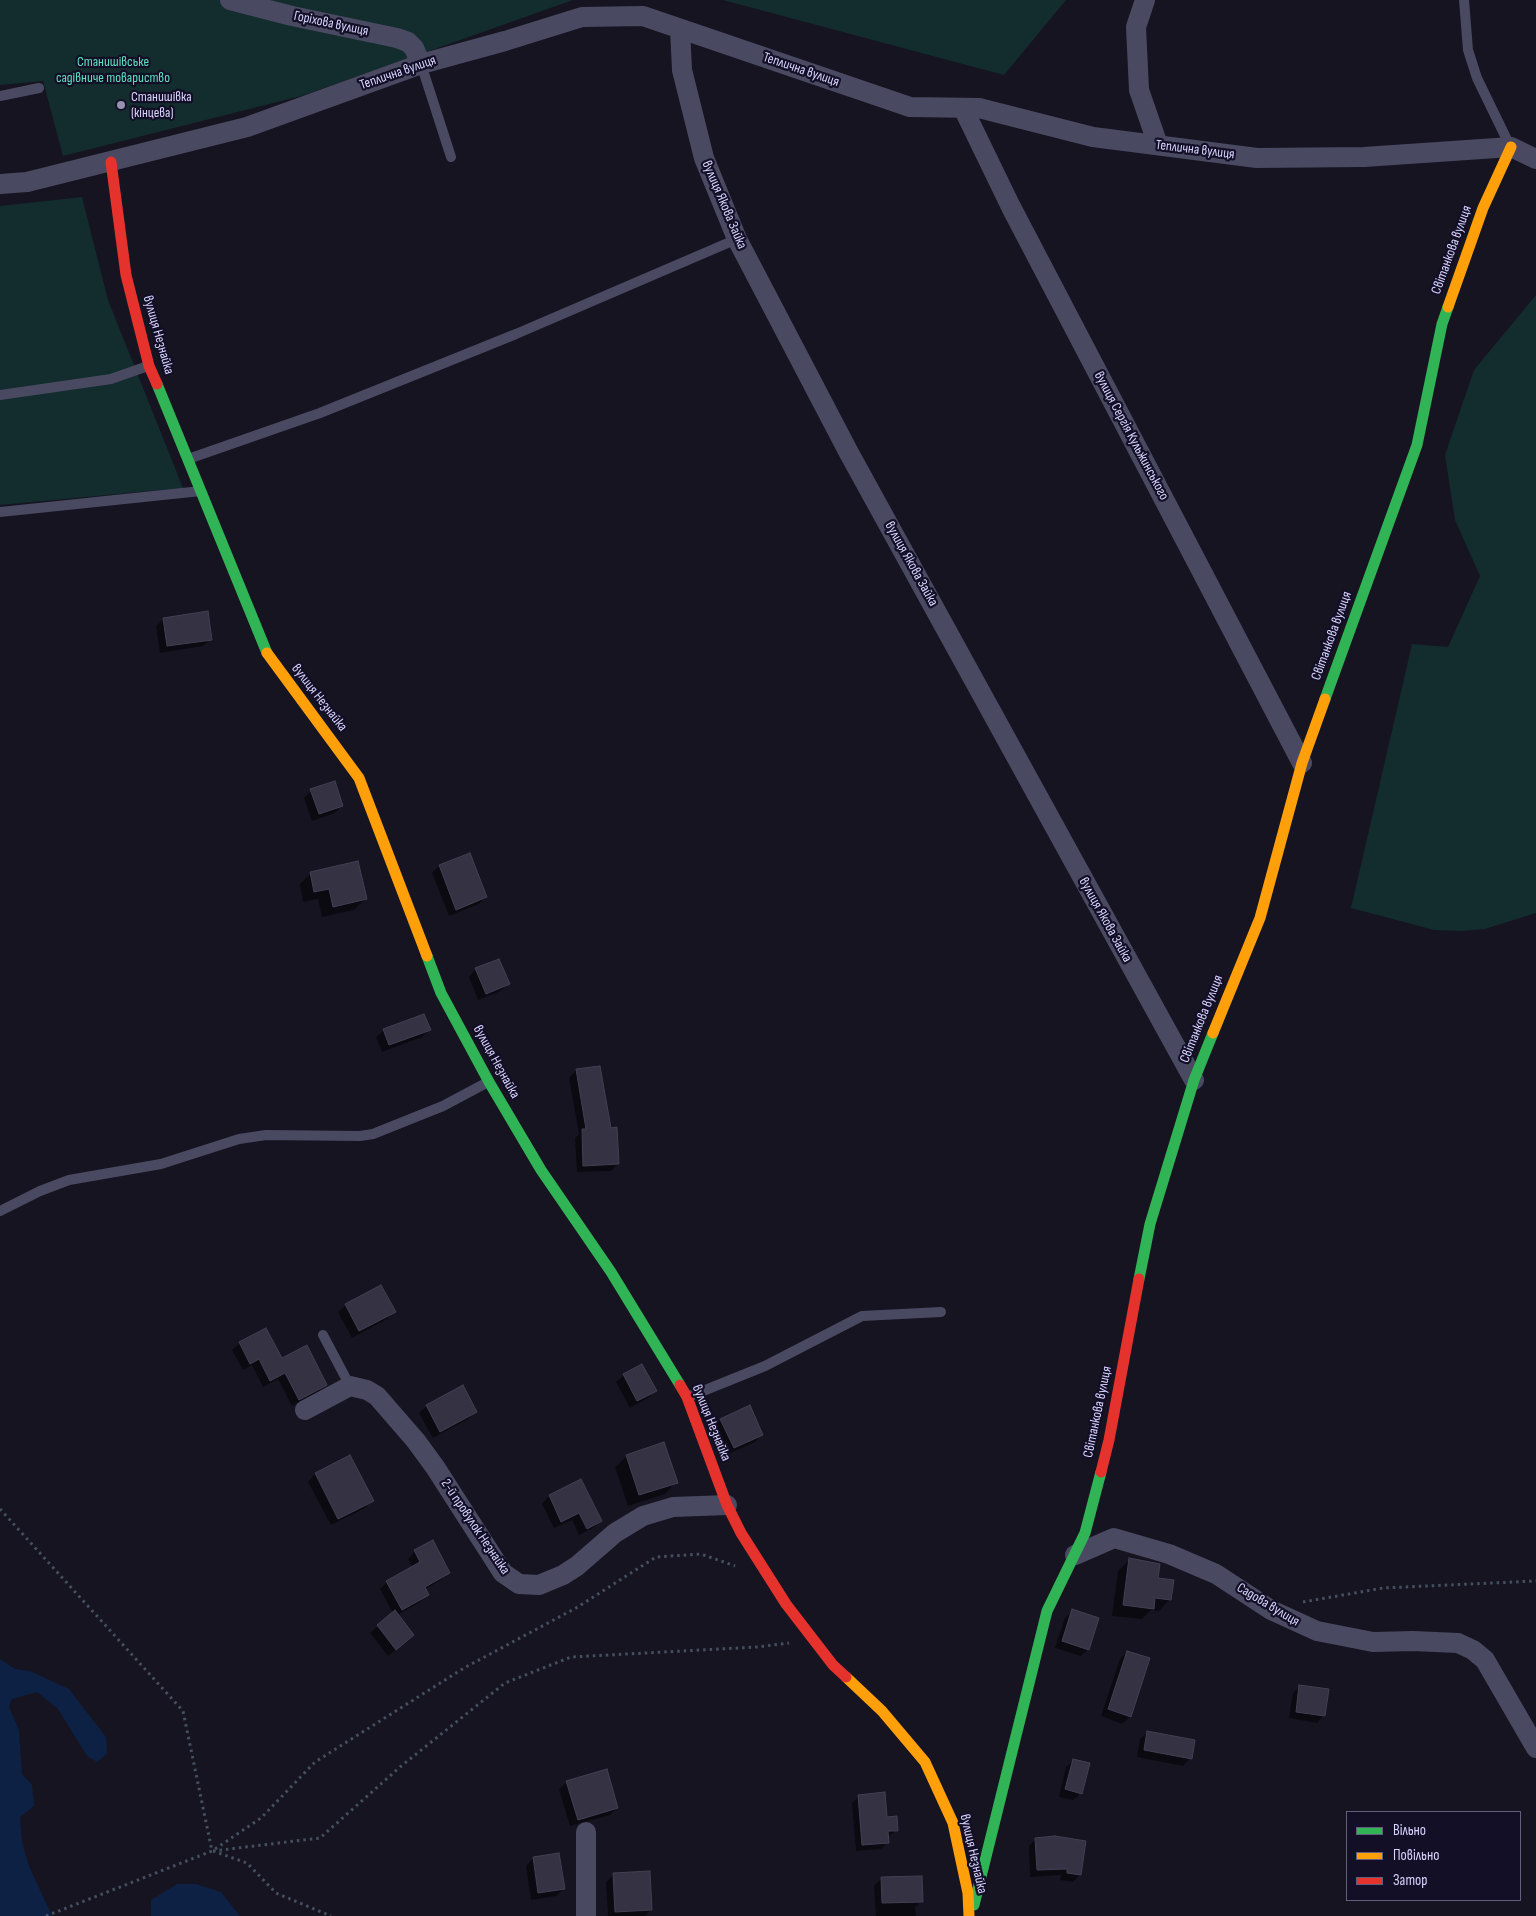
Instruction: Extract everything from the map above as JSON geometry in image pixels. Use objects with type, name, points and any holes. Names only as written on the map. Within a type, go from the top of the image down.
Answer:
[{"type":"street","name":"Горіхова вулиця","points":[[230,0],[292,16],[397,38],[408,42],[414,48],[420,64]]},
{"type":"street","points":[[1145,0],[1136,27],[1139,90],[1158,145]]},
{"type":"street","name":"Теплична вулиця","points":[[0,184],[28,182],[248,128],[420,64],[505,41],[582,17],[643,16],[910,107],[978,108],[1093,137],[1257,158],[1364,157],[1511,147]]},
{"type":"street","name":"вулиця Якова Зайка","points":[[680,28],[682,70],[704,158],[737,239],[859,470],[1194,1080]]},
{"type":"street","name":"вулиця Сергія Кульжинського","points":[[963,108],[1016,216],[1302,763]]},
{"type":"street","points":[[1511,147],[1536,160]]},
{"type":"street","name":"Світанкова вулиця","points":[[970,1916],[1047,1611],[1085,1533],[1109,1440],[1150,1224],[1194,1080],[1260,918],[1302,763],[1417,444],[1442,324],[1483,208],[1511,147]]},
{"type":"street","name":"вулиця Незнайка","points":[[111,162],[126,276],[149,366],[202,491],[263,647],[359,778],[441,993],[488,1082],[541,1170],[611,1272],[687,1397],[727,1505],[768,1578],[833,1665],[882,1711],[925,1762],[953,1823],[968,1893],[970,1916]]},
{"type":"street","points":[[305,1410],[350,1386]]},
{"type":"street","name":"2-й провулок Незнайка","points":[[350,1386],[367,1390],[386,1405],[435,1467],[493,1560],[503,1573],[519,1584],[539,1584],[563,1575],[628,1524],[650,1513],[674,1507],[727,1505]]},
{"type":"street","name":"Садова вулиця","points":[[1075,1555],[1114,1538],[1187,1560],[1216,1574],[1271,1610],[1300,1625],[1326,1633],[1373,1642],[1458,1643],[1473,1650],[1485,1660],[1536,1748]]},
{"type":"street","points":[[586,1832],[586,1916]]},
{"type":"lane","points":[[1464,0],[1468,50],[1477,78],[1511,147]]},
{"type":"lane","points":[[420,64],[451,157]]},
{"type":"lane","points":[[0,96],[39,88]]},
{"type":"lane","points":[[189,459],[329,409],[516,334],[737,239]]},
{"type":"lane","points":[[0,395],[111,379],[149,366]]},
{"type":"lane","points":[[0,512],[202,491]]},
{"type":"lane","points":[[0,1211],[40,1190],[69,1180],[161,1164],[239,1139],[266,1135],[360,1136],[373,1134],[443,1106],[488,1082]]},
{"type":"lane","points":[[687,1397],[765,1366],[862,1316],[941,1312]]},
{"type":"lane","points":[[323,1335],[350,1386]]},
{"type":"path","points":[[0,1510],[183,1711],[212,1851]]},
{"type":"path","points":[[46,1916],[212,1851],[261,1818],[315,1762],[464,1668],[576,1608],[656,1557],[701,1554],[768,1578]]},
{"type":"path","points":[[1271,1610],[1382,1588],[1536,1581]]},
{"type":"path","points":[[212,1851],[320,1838],[400,1767],[505,1683],[571,1657],[756,1648],[813,1640]]},
{"type":"path","points":[[212,1851],[247,1863],[276,1893],[331,1916]]},
{"type":"green space","name":"Станишівське садівниче товариство","points":[[0,0],[573,0],[305,95],[63,156],[43,81],[0,85]]},
{"type":"green space","points":[[723,0],[1066,0],[1004,75]]},
{"type":"green space","points":[[82,197],[108,300],[183,488],[0,505],[0,206]]},
{"type":"green space","points":[[1536,295],[1536,913],[1485,929],[1462,931],[1434,930],[1351,908],[1412,644],[1448,647],[1480,576],[1455,520],[1445,455],[1474,370]]},
{"type":"water","points":[[0,1659],[15,1669],[30,1671],[69,1689],[106,1737],[107,1754],[97,1762],[87,1756],[58,1709],[37,1692],[12,1699],[9,1707],[19,1730],[22,1774],[32,1785],[34,1806],[20,1817],[22,1842],[29,1866],[52,1916],[0,1916]]},
{"type":"water","points":[[177,1884],[196,1884],[221,1892],[240,1916],[151,1916],[151,1900]]},
{"type":"building","points":[[208,611],[212,640],[167,646],[163,618]]},
{"type":"building","points":[[335,781],[343,806],[319,814],[310,789]]},
{"type":"building","points":[[470,853],[487,897],[456,910],[439,865]]},
{"type":"building","points":[[358,861],[367,899],[333,907],[329,889],[314,892],[310,872]]},
{"type":"building","points":[[499,959],[510,984],[486,994],[475,968]]},
{"type":"building","points":[[424,1014],[431,1030],[389,1045],[383,1029]]},
{"type":"building","points":[[600,1066],[611,1128],[617,1127],[619,1164],[583,1166],[582,1129],[586,1129],[576,1069]]},
{"type":"building","points":[[381,1285],[396,1312],[359,1331],[345,1304]]},
{"type":"building","points":[[266,1328],[282,1358],[307,1345],[327,1385],[299,1400],[285,1373],[270,1381],[259,1359],[250,1364],[239,1342]]},
{"type":"building","points":[[642,1364],[657,1391],[637,1401],[623,1374]]},
{"type":"building","points":[[463,1385],[477,1412],[440,1432],[426,1405]]},
{"type":"building","points":[[750,1405],[763,1435],[734,1448],[720,1419]]},
{"type":"building","points":[[664,1442],[678,1483],[639,1495],[626,1455]]},
{"type":"building","points":[[350,1455],[374,1501],[338,1519],[315,1473]]},
{"type":"building","points":[[581,1479],[602,1521],[587,1529],[579,1513],[561,1522],[549,1495]]},
{"type":"building","points":[[433,1540],[450,1573],[425,1587],[429,1595],[402,1610],[386,1581],[420,1562],[414,1550]]},
{"type":"building","points":[[1129,1558],[1160,1564],[1158,1578],[1174,1580],[1171,1600],[1155,1598],[1154,1609],[1123,1605]]},
{"type":"building","points":[[1072,1609],[1099,1618],[1089,1650],[1062,1641]]},
{"type":"building","points":[[395,1610],[414,1635],[396,1650],[377,1625]]},
{"type":"building","points":[[1127,1651],[1150,1658],[1131,1717],[1108,1709]]},
{"type":"building","points":[[1299,1685],[1329,1689],[1325,1716],[1296,1712]]},
{"type":"building","points":[[1147,1731],[1195,1740],[1192,1759],[1144,1750]]},
{"type":"building","points":[[1073,1759],[1090,1763],[1082,1794],[1065,1789]]},
{"type":"building","points":[[607,1769],[618,1808],[578,1820],[566,1781]]},
{"type":"building","points":[[885,1792],[887,1817],[897,1816],[898,1831],[888,1831],[889,1843],[862,1845],[858,1795]]},
{"type":"building","points":[[1055,1836],[1086,1841],[1081,1875],[1067,1873],[1067,1869],[1037,1870],[1035,1838]]},
{"type":"building","points":[[559,1853],[565,1889],[538,1893],[533,1857]]},
{"type":"building","points":[[650,1871],[652,1910],[615,1912],[613,1873]]},
{"type":"building","points":[[922,1876],[923,1902],[882,1903],[881,1877]]},
{"type":"traffic: fast","points":[[1325,699],[1417,445],[1442,324],[1448,307]]},
{"type":"traffic: fast","points":[[157,384],[267,653]]},
{"type":"traffic: fast","points":[[427,956],[441,993],[489,1082],[541,1170],[611,1272],[680,1385]]},
{"type":"traffic: fast","points":[[1139,1279],[1150,1224],[1194,1080],[1213,1033]]},
{"type":"traffic: fast","points":[[974,1905],[1047,1611],[1085,1533],[1101,1472]]},
{"type":"traffic: slow","points":[[1448,307],[1483,208],[1511,147]]},
{"type":"traffic: slow","points":[[267,653],[359,778],[427,956]]},
{"type":"traffic: slow","points":[[1213,1033],[1260,918],[1302,763],[1325,699]]},
{"type":"traffic: slow","points":[[846,1677],[882,1711],[925,1762],[953,1823],[968,1893],[969,1916]]},
{"type":"traffic: jam","points":[[111,162],[126,275],[149,366],[157,384]]},
{"type":"traffic: jam","points":[[1101,1472],[1109,1440],[1139,1279]]},
{"type":"traffic: jam","points":[[680,1385],[687,1397],[727,1505],[741,1533],[786,1604],[833,1665],[846,1677]]},
{"type":"place","name":"Станишівка (кінцева)","points":[[121,105]]}]
